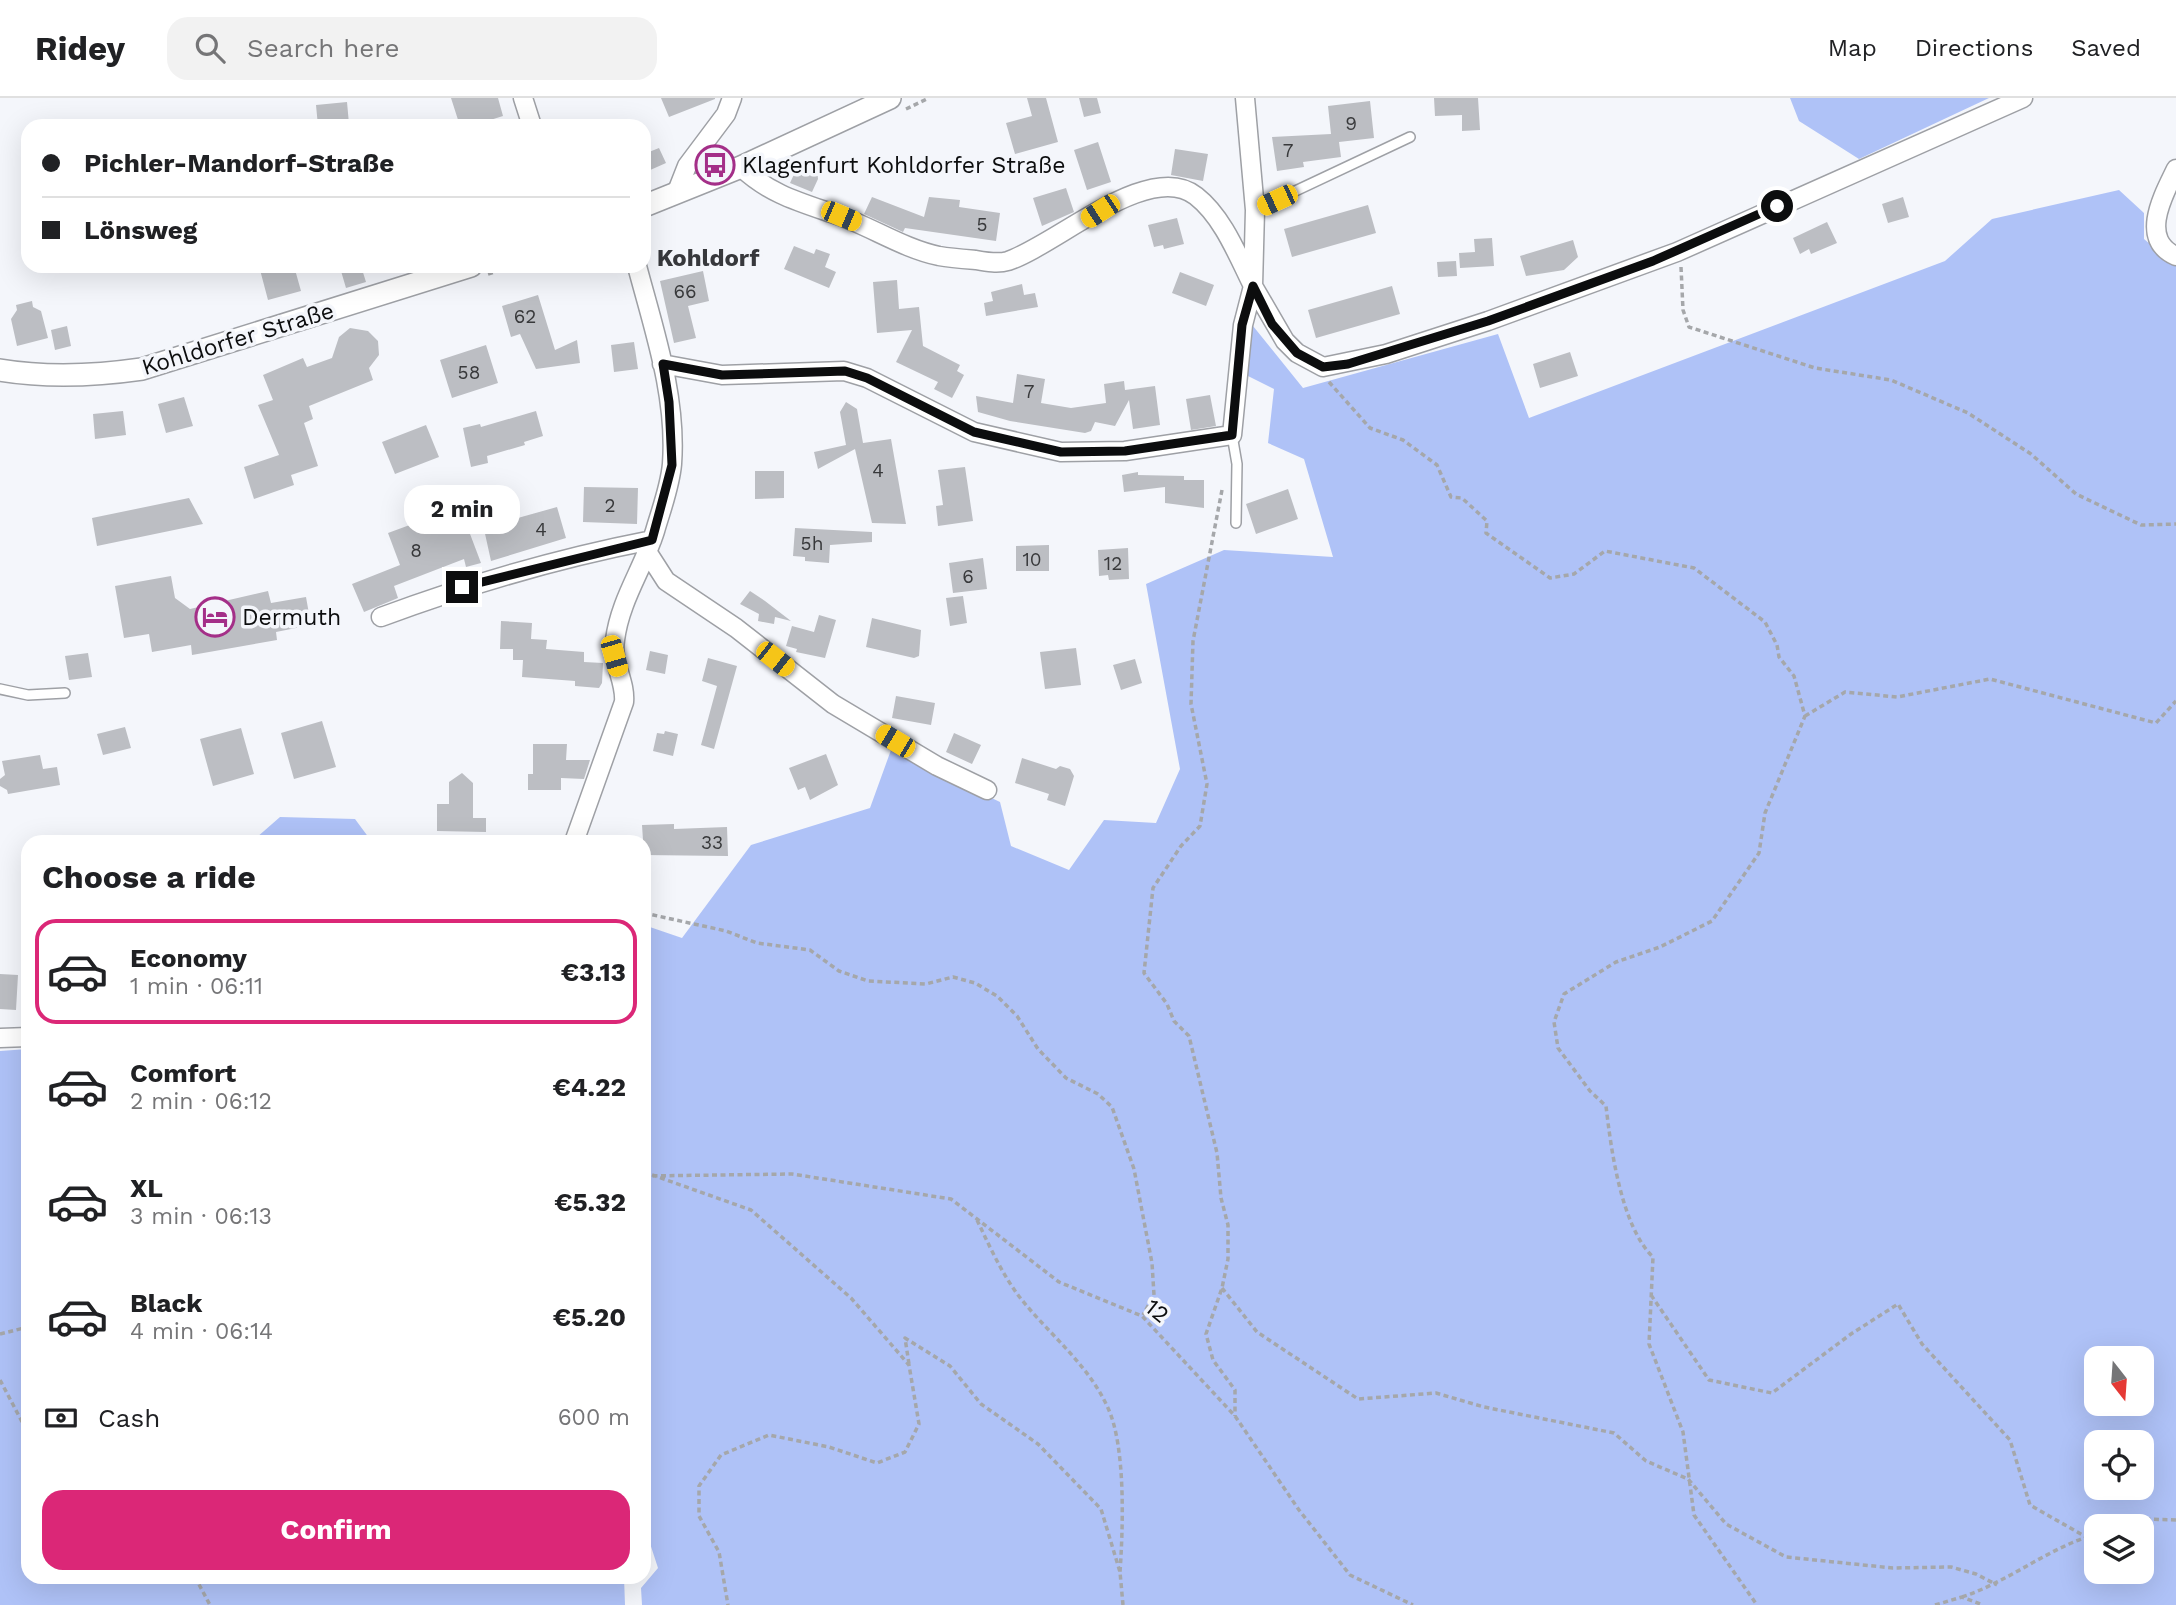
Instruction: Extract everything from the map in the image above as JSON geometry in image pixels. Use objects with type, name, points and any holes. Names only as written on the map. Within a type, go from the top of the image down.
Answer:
[{"type":"street","points":[[523,98],[529,119]]},
{"type":"street","points":[[676,194],[687,166],[726,114],[732,98]]},
{"type":"street","points":[[651,203],[741,167],[890,98]]},
{"type":"street","points":[[663,364],[722,375],[845,371],[867,378],[974,432],[1061,452],[1125,451],[1232,435],[1242,325],[1253,286],[1255,210],[1245,98]]},
{"type":"street","points":[[741,167],[757,182],[791,201],[841,216],[938,256],[996,263],[1008,261],[1063,235],[1136,191],[1162,187],[1183,189],[1197,196],[1218,222],[1285,341],[1297,353],[1323,367],[1386,354],[1488,321],[1677,252],[2023,98]]},
{"type":"street","points":[[2176,169],[2155,219],[2161,242],[2176,256]]},
{"type":"street","name":"Kohldorfer Straße","points":[[0,370],[48,376],[93,376],[142,369],[449,273]]},
{"type":"street","points":[[576,835],[624,702],[625,693],[614,656],[617,625],[628,592],[650,546],[672,465],[669,402],[663,364],[639,273]]},
{"type":"street","points":[[381,617],[515,571],[650,546]]},
{"type":"street","points":[[650,546],[666,581],[736,628],[833,704],[937,766],[987,790]]},
{"type":"street","points":[[0,1038],[21,1037]]},
{"type":"lane","points":[[1255,210],[1410,137]]},
{"type":"lane","points":[[1232,435],[1237,464],[1236,523]]},
{"type":"lane","points":[[0,689],[28,695],[65,693]]},
{"type":"path","points":[[1677,252],[1682,271],[1683,310],[1689,327],[1815,368],[1891,380],[1968,413],[2032,454],[2076,494],[2141,525],[2176,524]]},
{"type":"path","points":[[1323,367],[1337,394],[1370,428],[1403,440],[1437,465],[1451,497],[1462,498],[1487,522],[1486,533],[1550,578],[1574,573],[1605,551],[1694,568],[1765,622],[1777,645],[1779,657],[1794,676],[1805,716]]},
{"type":"path","points":[[1222,490],[1194,641],[1191,704],[1207,784],[1200,826],[1181,846],[1153,888],[1144,974],[1167,1004],[1174,1021],[1189,1036],[1217,1153],[1221,1198],[1228,1225],[1228,1259],[1222,1288],[1206,1334],[1213,1360],[1235,1390],[1236,1416]]},
{"type":"path","points":[[1757,1605],[1694,1515],[1683,1432],[1649,1344],[1653,1257],[1642,1246],[1613,1165],[1606,1106],[1590,1091],[1558,1048],[1554,1022],[1564,994],[1616,962],[1660,947],[1712,921],[1759,853],[1766,813],[1805,716],[1844,692],[1897,697],[1990,679],[2156,723],[2176,701]]},
{"type":"path","points":[[651,915],[726,931],[757,943],[810,950],[839,971],[868,981],[926,984],[953,977],[975,983],[997,996],[1017,1016],[1038,1049],[1066,1078],[1098,1094],[1112,1107],[1134,1169],[1152,1263],[1154,1295],[1142,1316]]},
{"type":"path","name":"12","points":[[651,1174],[792,1174],[951,1199],[1059,1282],[1142,1316],[1236,1416],[1299,1510],[1350,1575],[1413,1605]]},
{"type":"path","points":[[651,1176],[751,1210],[851,1298],[909,1365]]},
{"type":"path","points":[[976,1218],[994,1256],[1018,1295],[1083,1365],[1109,1410],[1119,1462],[1123,1520],[1120,1572],[1123,1605]]},
{"type":"path","points":[[1222,1288],[1257,1332],[1358,1399],[1436,1393],[1484,1407],[1614,1433],[1646,1461],[1688,1479],[1726,1524],[1786,1557],[1893,1568],[1951,1567],[1976,1574],[1997,1585]]},
{"type":"path","points":[[1651,1295],[1709,1380],[1772,1393],[1851,1334],[1898,1304],[1922,1344],[2010,1440],[2029,1505],[2084,1536]]},
{"type":"path","points":[[0,1334],[21,1329]]},
{"type":"path","points":[[728,1605],[719,1552],[699,1516],[699,1486],[720,1455],[769,1435],[829,1447],[877,1463],[905,1452],[919,1424],[905,1338],[950,1366],[981,1404],[1038,1444],[1101,1508],[1120,1572]]},
{"type":"path","points":[[0,1380],[21,1420]]},
{"type":"path","points":[[2154,1519],[2176,1520]]},
{"type":"path","points":[[1936,1605],[1997,1585],[2067,1542],[2084,1538]]},
{"type":"path","points":[[199,1584],[210,1605]]},
{"type":"path","points":[[1962,1597],[1983,1605]]},
{"type":"shaded area","points":[[1790,98],[1989,98],[1859,159],[1799,121]]},
{"type":"shaded area","points":[[2119,190],[2144,213],[2144,239],[2176,266],[2176,1605],[642,1605],[641,1588],[644,1584],[651,1584],[651,1576],[658,1568],[651,1546],[651,927],[682,938],[751,845],[870,808],[891,750],[1000,802],[1011,846],[1069,870],[1104,820],[1156,823],[1180,769],[1146,584],[1224,550],[1333,557],[1304,459],[1268,443],[1274,389],[1246,375],[1253,326],[1303,388],[1498,334],[1529,418],[1945,261],[1992,219]]},
{"type":"shaded area","points":[[280,817],[355,819],[367,835],[259,835]]},
{"type":"shaded area","points":[[21,1050],[21,1584],[624,1584],[625,1605],[0,1605],[0,1051]]},
{"type":"building","points":[[451,98],[498,98],[503,116],[493,119],[458,119]]},
{"type":"building","points":[[661,98],[715,98],[715,99],[669,117]]},
{"type":"building","points":[[1027,98],[1046,98],[1058,142],[1015,154],[1006,123],[1032,116]]},
{"type":"building","points":[[1079,98],[1097,98],[1101,113],[1084,117]]},
{"type":"building","points":[[1434,98],[1478,98],[1480,130],[1462,131],[1462,115],[1435,116]]},
{"type":"building","points":[[1370,101],[1374,138],[1339,142],[1341,157],[1303,162],[1304,167],[1277,171],[1272,137],[1331,134],[1328,106]]},
{"type":"building","points":[[347,102],[349,119],[317,119],[316,105]]},
{"type":"building","points":[[1098,142],[1111,182],[1087,190],[1074,150]]},
{"type":"building","points":[[659,148],[666,163],[651,170],[651,151]]},
{"type":"building","points":[[1175,149],[1208,154],[1203,181],[1171,175]]},
{"type":"building","points":[[807,165],[817,169],[818,179],[812,192],[790,183],[796,170]]},
{"type":"building","points":[[1066,188],[1074,212],[1042,226],[1033,198]]},
{"type":"building","points":[[872,197],[924,217],[929,197],[960,200],[959,207],[1000,213],[996,241],[905,228],[903,232],[864,214]]},
{"type":"building","points":[[1903,197],[1909,217],[1888,223],[1882,204]]},
{"type":"building","points":[[1368,205],[1376,233],[1292,257],[1284,229]]},
{"type":"building","points":[[1177,218],[1184,244],[1164,249],[1163,245],[1154,247],[1148,225]]},
{"type":"building","points":[[1827,222],[1837,243],[1811,254],[1809,249],[1800,254],[1793,238]]},
{"type":"building","points":[[1492,238],[1494,266],[1460,268],[1459,253],[1475,252],[1474,239]]},
{"type":"building","points":[[1573,240],[1578,257],[1564,270],[1526,276],[1520,256]]},
{"type":"building","points":[[794,246],[814,254],[816,249],[830,254],[825,267],[836,272],[829,288],[784,269]]},
{"type":"building","points":[[1456,261],[1457,276],[1438,277],[1437,262]]},
{"type":"building","points":[[703,271],[709,301],[688,306],[696,338],[674,343],[660,281]]},
{"type":"building","points":[[1180,272],[1214,285],[1206,306],[1172,293]]},
{"type":"building","points":[[261,273],[296,273],[301,291],[268,300]]},
{"type":"building","points":[[342,273],[363,273],[366,282],[346,288]]},
{"type":"building","points":[[897,280],[899,309],[919,307],[923,346],[960,365],[957,371],[964,375],[952,398],[934,389],[938,382],[896,362],[912,330],[877,333],[873,282]]},
{"type":"building","points":[[1022,284],[1024,295],[1035,293],[1038,307],[986,316],[984,303],[993,301],[991,292]]},
{"type":"building","points":[[1392,286],[1400,314],[1316,338],[1308,310]]},
{"type":"building","points":[[538,295],[555,350],[577,340],[580,363],[536,369],[520,334],[511,337],[502,306]]},
{"type":"building","points":[[32,301],[33,307],[41,311],[48,338],[17,346],[11,319],[17,310],[16,305]]},
{"type":"building","points":[[67,326],[71,346],[55,350],[51,330]]},
{"type":"building","points":[[350,328],[368,331],[378,341],[379,355],[369,368],[373,380],[309,406],[313,419],[304,423],[318,466],[291,475],[294,485],[254,499],[244,467],[279,455],[258,405],[273,400],[263,375],[303,358],[307,367],[332,358],[339,337]]},
{"type":"building","points":[[634,342],[638,369],[614,372],[611,345]]},
{"type":"building","points":[[486,345],[498,383],[452,398],[440,360]]},
{"type":"building","points":[[1570,352],[1578,376],[1540,388],[1533,364]]},
{"type":"building","points":[[1017,374],[1045,379],[1041,403],[1071,408],[1106,403],[1104,384],[1124,381],[1125,390],[1155,386],[1160,425],[1133,429],[1129,400],[1115,426],[1095,422],[1091,431],[1085,433],[1010,421],[978,412],[976,396],[1013,403]]},
{"type":"building","points":[[1210,395],[1216,426],[1191,430],[1186,399]]},
{"type":"building","points":[[184,397],[193,426],[166,433],[158,404]]},
{"type":"building","points":[[846,402],[857,409],[863,443],[891,439],[906,524],[872,523],[855,449],[818,469],[814,452],[846,445],[840,412]]},
{"type":"building","points":[[123,411],[126,435],[95,439],[93,414]]},
{"type":"building","points":[[536,411],[543,436],[524,442],[525,445],[487,456],[488,463],[471,467],[463,428],[480,424],[481,427]]},
{"type":"building","points":[[426,425],[439,457],[395,474],[382,442]]},
{"type":"building","points":[[965,467],[973,521],[938,526],[936,506],[943,505],[938,470]]},
{"type":"building","points":[[755,471],[784,471],[784,498],[755,499]]},
{"type":"building","points":[[1138,472],[1138,475],[1184,476],[1184,480],[1204,480],[1204,508],[1165,503],[1165,487],[1124,492],[1122,475]]},
{"type":"building","points":[[584,487],[638,488],[637,524],[583,522]]},
{"type":"building","points":[[1288,489],[1298,519],[1256,534],[1246,504]]},
{"type":"building","points":[[189,498],[203,524],[97,546],[92,518]]},
{"type":"building","points":[[557,507],[566,538],[491,561],[482,520],[502,515],[504,522]]},
{"type":"building","points":[[464,518],[481,563],[466,567],[464,559],[394,586],[398,598],[364,612],[352,584],[400,565],[388,533],[426,519],[431,532],[456,526],[455,521]]},
{"type":"building","points":[[795,528],[872,532],[872,542],[830,545],[829,563],[805,561],[805,557],[793,556]]},
{"type":"building","points":[[1049,545],[1049,571],[1016,571],[1016,546]]},
{"type":"building","points":[[1128,548],[1129,579],[1109,580],[1108,575],[1099,576],[1098,550]]},
{"type":"building","points":[[983,558],[987,589],[953,593],[949,563]]},
{"type":"building","name":"Dermuth","points":[[171,576],[175,598],[190,609],[268,591],[271,603],[306,597],[311,625],[276,632],[277,640],[192,655],[191,645],[152,652],[149,634],[124,638],[115,586]]},
{"type":"building","points":[[750,591],[791,621],[775,617],[774,624],[758,621],[759,614],[740,604]]},
{"type":"building","points":[[963,596],[967,623],[950,626],[946,598]]},
{"type":"building","points":[[819,615],[836,620],[825,658],[796,652],[797,649],[786,646],[792,626],[814,632]]},
{"type":"building","points":[[872,618],[921,630],[919,656],[914,658],[866,647]]},
{"type":"building","points":[[501,621],[532,623],[531,639],[547,640],[546,649],[584,652],[584,662],[603,663],[602,683],[599,688],[575,686],[575,681],[522,677],[523,660],[513,660],[513,649],[500,649]]},
{"type":"building","points":[[1076,648],[1081,685],[1045,689],[1040,652]]},
{"type":"building","points":[[650,651],[668,655],[665,674],[646,670]]},
{"type":"building","points":[[88,653],[92,677],[69,680],[65,656]]},
{"type":"building","points":[[708,658],[737,666],[714,749],[701,745],[717,686],[702,681]]},
{"type":"building","points":[[1135,659],[1142,683],[1121,690],[1113,665]]},
{"type":"building","points":[[896,696],[935,703],[931,725],[892,718]]},
{"type":"building","points":[[322,721],[336,767],[294,779],[281,733]]},
{"type":"building","points":[[125,727],[131,748],[103,755],[97,734]]},
{"type":"building","points":[[241,728],[254,774],[213,786],[200,739]]},
{"type":"building","points":[[665,731],[678,734],[673,756],[653,751],[657,733],[664,734]]},
{"type":"building","points":[[954,733],[981,745],[972,764],[946,752]]},
{"type":"building","points":[[533,744],[567,744],[566,760],[590,760],[584,779],[561,778],[561,790],[528,790],[528,774],[533,774]]},
{"type":"building","points":[[826,754],[838,785],[810,800],[805,787],[798,790],[789,768]]},
{"type":"building","points":[[40,755],[43,769],[57,767],[60,785],[8,794],[7,790],[0,786],[0,779],[5,775],[2,761]]},
{"type":"building","points":[[1022,758],[1056,769],[1060,766],[1070,769],[1074,776],[1065,806],[1047,800],[1049,794],[1015,783]]},
{"type":"building","points":[[462,773],[473,783],[473,818],[486,818],[486,832],[437,831],[437,804],[449,804],[449,782]]},
{"type":"building","points":[[674,824],[674,829],[727,827],[728,856],[651,855],[651,835],[643,835],[642,825]]},
{"type":"building","points":[[0,974],[18,975],[16,1010],[0,1009]]},
{"type":"place","name":"Klagenfurt Kohldorfer Straße","points":[[715,165]]},
{"type":"place","name":"Dermuth","points":[[215,617]]},
{"type":"district","name":"Kohldorf","points":[[708,258]]},
{"type":"route","points":[[462,587],[515,571],[652,540],[667,493],[672,465],[669,402],[663,364],[695,373],[722,375],[845,371],[867,378],[984,435],[1061,452],[1091,454],[1125,451],[1232,435],[1242,325],[1253,286],[1272,324],[1297,353],[1323,367],[1348,364],[1488,321],[1653,261],[1777,206]]}]
